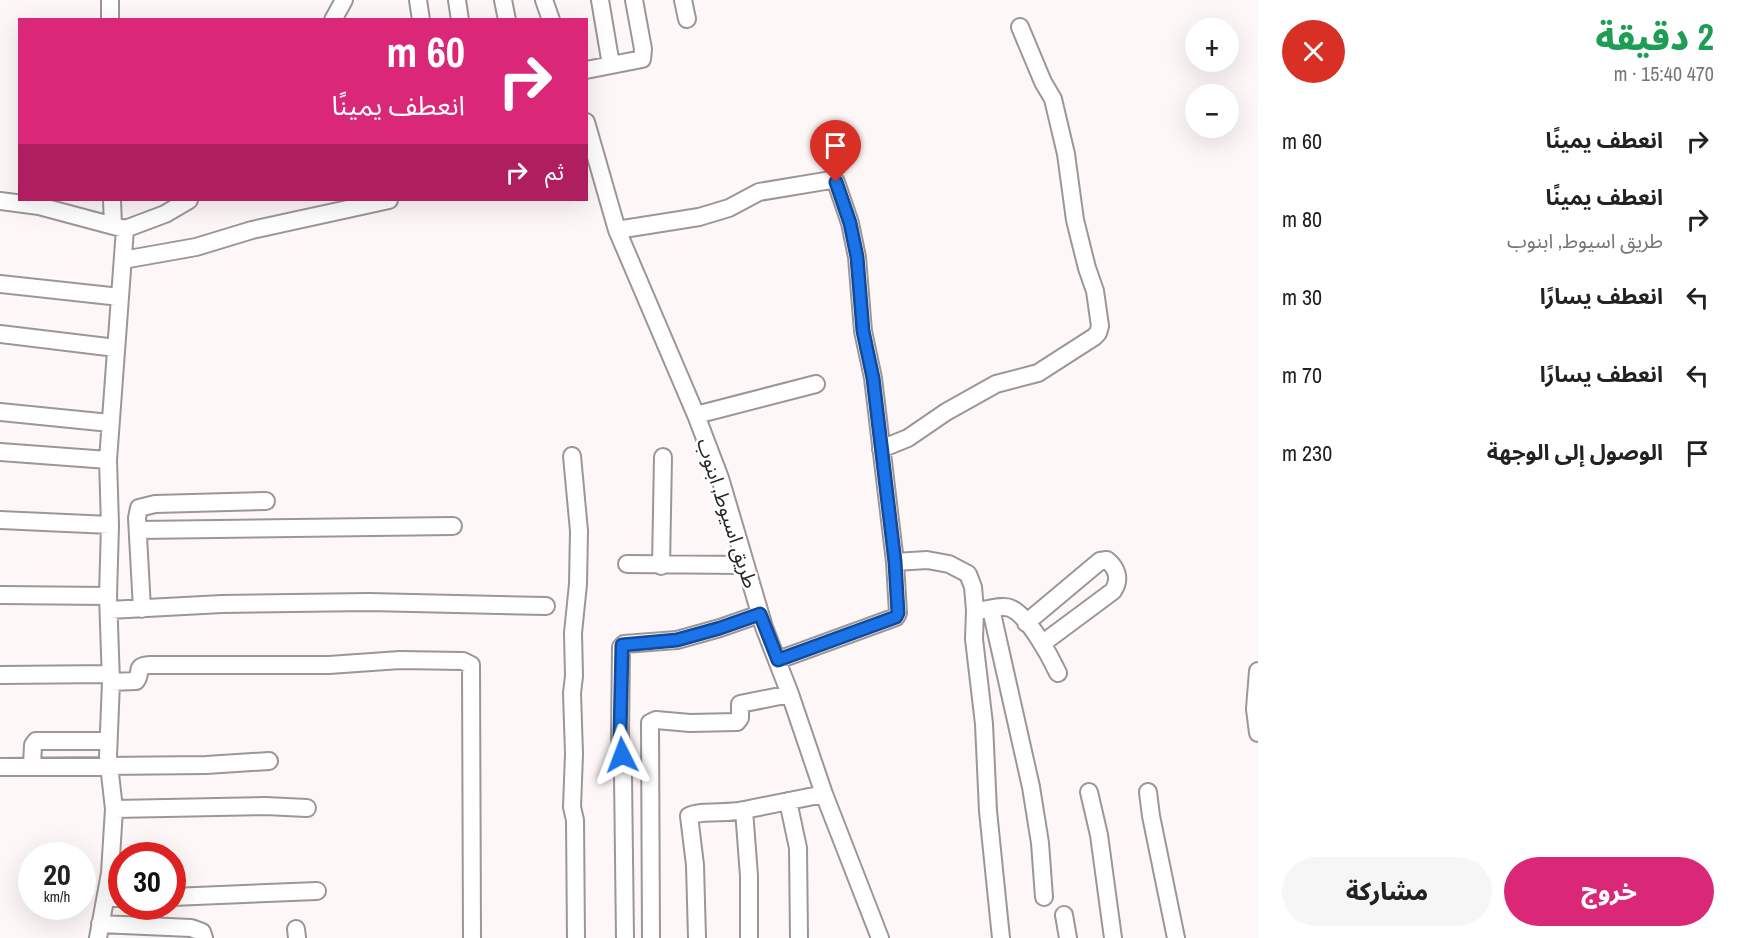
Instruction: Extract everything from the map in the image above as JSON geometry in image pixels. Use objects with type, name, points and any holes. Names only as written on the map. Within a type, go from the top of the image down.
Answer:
[{"type":"street","points":[[110,0],[110,18]]},
{"type":"street","points":[[334,18],[344,0]]},
{"type":"street","points":[[418,0],[421,18]]},
{"type":"street","points":[[457,0],[460,18]]},
{"type":"street","points":[[503,0],[507,18]]},
{"type":"street","points":[[544,0],[550,18]]},
{"type":"street","points":[[600,0],[611,65]]},
{"type":"street","points":[[588,70],[639,60],[643,55],[634,0]]},
{"type":"street","points":[[683,0],[687,19]]},
{"type":"street","points":[[881,449],[908,438],[946,412],[996,384],[1038,373],[1094,337],[1099,330],[1100,321],[1095,291],[1075,220],[1066,154],[1053,99],[1043,82],[1020,27]]},
{"type":"street","name":"طريق اسيوط, ابنوب","points":[[588,136],[591,156],[617,230],[696,415],[720,478],[760,614],[824,794],[880,938]]},
{"type":"street","points":[[617,230],[699,218],[729,208],[759,192],[825,180],[836,182],[850,223],[857,257],[863,331],[870,361],[895,562],[898,613],[896,617],[778,660]]},
{"type":"street","points":[[0,201],[39,206],[119,227],[165,214],[187,201]]},
{"type":"street","points":[[112,201],[119,227],[123,260],[108,460],[110,525],[108,603],[111,678],[108,767],[112,778],[114,809],[112,842]]},
{"type":"street","points":[[123,260],[196,247],[252,230],[384,201]]},
{"type":"street","points":[[0,284],[120,297]]},
{"type":"street","points":[[0,334],[116,348]]},
{"type":"street","points":[[696,415],[816,384]]},
{"type":"street","points":[[0,412],[110,423]]},
{"type":"street","points":[[0,452],[108,460]]},
{"type":"street","points":[[572,456],[579,531],[572,693],[574,754],[572,807],[575,820],[576,938]]},
{"type":"street","points":[[661,566],[663,457]]},
{"type":"street","points":[[142,609],[137,510],[142,506],[266,501]]},
{"type":"street","points":[[0,520],[110,525]]},
{"type":"street","points":[[138,530],[453,526]]},
{"type":"street","points":[[895,562],[927,560],[949,564],[961,569],[970,579],[1001,661],[1016,713],[1040,843],[1044,897]]},
{"type":"street","points":[[1026,623],[1100,561],[1107,560],[1112,564],[1118,576],[1113,591],[1043,643]]},
{"type":"street","points":[[627,564],[745,565]]},
{"type":"street","points":[[0,595],[108,603],[142,609],[160,605],[369,602],[546,606]]},
{"type":"street","points":[[983,610],[1006,607],[1012,609],[1043,643],[1058,673]]},
{"type":"street","points":[[983,610],[974,639],[984,724],[988,811],[1001,938]]},
{"type":"street","points":[[625,938],[626,885],[620,736],[621,647],[624,644],[688,637],[760,614]]},
{"type":"street","points":[[0,675],[111,678],[136,681],[139,669],[150,665],[318,665],[399,660],[463,661],[471,665],[472,938]]},
{"type":"street","points":[[1258,671],[1255,709],[1258,734]]},
{"type":"street","points":[[651,938],[650,723],[656,720],[690,723],[736,722],[740,718],[740,704],[790,694]]},
{"type":"street","points":[[32,766],[33,744],[36,741],[108,741]]},
{"type":"street","points":[[0,767],[206,765],[269,761]]},
{"type":"street","points":[[1089,792],[1099,835],[1113,938]]},
{"type":"street","points":[[1148,792],[1176,938]]},
{"type":"street","points":[[697,938],[696,874],[689,816],[694,813],[727,813],[824,794]]},
{"type":"street","points":[[788,801],[798,848],[799,938]]},
{"type":"street","points":[[114,809],[265,806],[307,808]]},
{"type":"street","points":[[744,810],[749,876],[749,938]]},
{"type":"street","points":[[186,896],[317,891]]},
{"type":"street","points":[[108,911],[99,931],[191,928],[202,932],[204,938]]},
{"type":"street","points":[[1064,915],[1068,938]]},
{"type":"route","points":[[622,755],[620,736],[620,649],[622,645],[677,640],[760,614],[778,660],[896,617],[898,613],[895,562],[873,378],[863,331],[857,257],[841,190],[836,182]]}]
